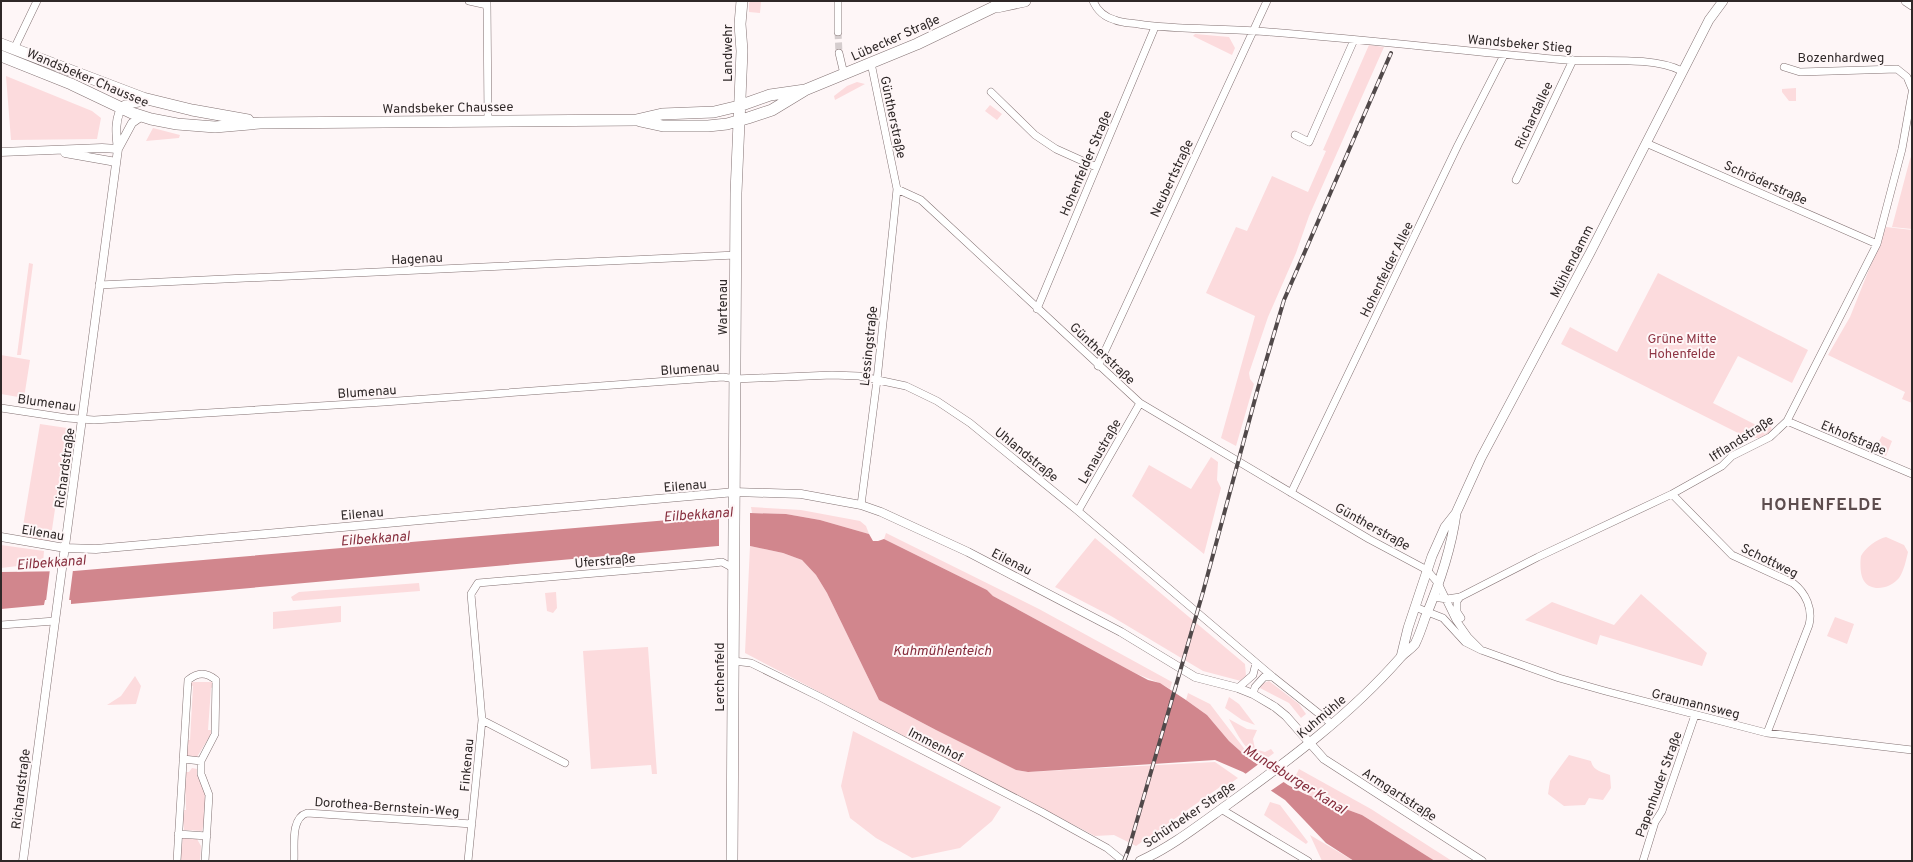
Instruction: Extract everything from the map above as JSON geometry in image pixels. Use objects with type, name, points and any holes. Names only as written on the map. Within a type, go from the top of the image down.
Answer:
[{"type":"main road","name":"Landwehr","points":[[738,122],[742,51],[740,24],[742,1]]},
{"type":"main road","name":"Lübecker Straße","points":[[738,122],[772,110],[805,90],[871,63],[998,4],[1025,1]]},
{"type":"main road","name":"Mühlendamm","points":[[1709,20],[1713,1]]},
{"type":"main road","name":"Mühlendamm","points":[[1427,570],[1445,527],[1456,513],[1481,458],[1590,253],[1682,71],[1709,20],[1723,1]]},
{"type":"main road","points":[[1906,1],[1912,5]]},
{"type":"main road","name":"Wandsbeker Chaussee","points":[[1,44],[120,91],[152,101],[260,123]]},
{"type":"main road","name":"Wandsbeker Chaussee","points":[[1,56],[71,84],[142,116],[177,124],[215,127],[260,123],[636,120],[662,114],[714,112],[739,106]]},
{"type":"main road","name":"Lübecker Straße","points":[[739,106],[770,95],[805,90]]},
{"type":"main road","name":"Wandsbeker Chaussee","points":[[636,120],[663,126],[708,126],[738,122]]},
{"type":"main road","name":"Wartenau","points":[[735,492],[738,122]]},
{"type":"main road","name":"Lerchenfeld","points":[[734,861],[733,568],[735,492]]},
{"type":"main road","name":"Mühlendamm","points":[[1438,583],[1453,534],[1456,513]]},
{"type":"main road","name":"Kuhmühle","points":[[1401,657],[1404,640],[1427,570]]},
{"type":"main road","name":"Kuhmühle","points":[[1251,788],[1332,724],[1380,682],[1401,657],[1409,651],[1415,643],[1438,583]]},
{"type":"main road","name":"Schürbeker Straße","points":[[1140,861],[1164,849],[1251,788]]},
{"type":"street","points":[[14,49],[37,1]]},
{"type":"street","points":[[469,1],[487,3],[488,121]]},
{"type":"street","points":[[838,1],[838,32]]},
{"type":"street","name":"Wandsbeker Stieg","points":[[1093,1],[1099,12],[1115,20],[1155,27],[1254,31],[1504,55],[1670,65],[1682,71]]},
{"type":"street","name":"Neubertstraße","points":[[1098,366],[1267,1]]},
{"type":"street","name":"Hohenfelder Straße","points":[[1037,309],[1155,27]]},
{"type":"street","points":[[1295,135],[1309,142],[1354,40]]},
{"type":"street","points":[[839,53],[844,74]]},
{"type":"street","name":"Hohenfelder Allee","points":[[1291,493],[1458,145],[1504,55]]},
{"type":"street","name":"Richardallee","points":[[1516,180],[1573,60]]},
{"type":"street","name":"Güntherstraße","points":[[871,63],[897,189],[921,200],[1140,404],[1369,539],[1427,570]]},
{"type":"street","name":"Bozenhardweg","points":[[1784,67],[1800,72],[1897,69],[1907,77],[1912,89]]},
{"type":"street","points":[[991,92],[1035,135],[1056,149],[1096,167]]},
{"type":"street","points":[[1911,108],[1912,93]]},
{"type":"street","points":[[122,108],[129,103],[152,101]]},
{"type":"street","name":"Richardstraße","points":[[23,861],[118,150],[116,128],[122,108]]},
{"type":"street","name":"Ifflandstraße","points":[[1433,597],[1447,599],[1460,597],[1672,494],[1722,466],[1732,456],[1770,437],[1787,421],[1877,244],[1910,120],[1911,108]]},
{"type":"street","name":"Richardstraße","points":[[118,150],[132,123],[142,116]]},
{"type":"street","name":"Schröderstraße","points":[[1646,143],[1877,244]]},
{"type":"street","points":[[52,150],[116,162]]},
{"type":"street","points":[[1,152],[118,150]]},
{"type":"street","name":"Lessingstraße","points":[[861,505],[877,380],[897,189]]},
{"type":"street","name":"Hagenau","points":[[99,284],[736,255]]},
{"type":"street","name":"Uhlandstraße","points":[[735,379],[832,375],[859,376],[906,386],[937,401],[970,423],[1078,511],[1256,663],[1332,724]]},
{"type":"street","name":"Blumenau","points":[[1,408],[82,419],[102,420],[384,402],[723,377],[735,379]]},
{"type":"street","name":"Lenaustraße","points":[[1078,511],[1140,404]]},
{"type":"street","name":"Ekhofstraße","points":[[1787,421],[1912,474]]},
{"type":"street","name":"Eilenau","points":[[1,537],[65,548],[96,549],[735,492],[801,494],[861,505],[881,512],[968,552],[1121,632],[1195,677],[1238,688],[1253,694],[1281,711],[1309,743]]},
{"type":"street","name":"Schottweg","points":[[1672,494],[1732,555],[1793,583],[1800,589],[1808,602],[1810,612],[1809,624],[1767,733]]},
{"type":"street","name":"Uferstraße","points":[[478,583],[714,562],[722,562],[733,568]]},
{"type":"street","name":"Graumannsweg","points":[[1427,570],[1438,583],[1456,620],[1468,637],[1481,650]]},
{"type":"street","name":"Finkenau","points":[[468,861],[482,720],[472,594],[478,583]]},
{"type":"street","name":"Graumannsweg","points":[[1460,597],[1457,601],[1457,612],[1466,628],[1468,637]]},
{"type":"street","name":"Graumannsweg","points":[[1415,608],[1443,618],[1465,642],[1481,650],[1559,678],[1767,733],[1912,750]]},
{"type":"street","points":[[1,625],[55,621]]},
{"type":"street","name":"Immenhof","points":[[733,661],[751,663],[830,702],[1107,848],[1122,861]]},
{"type":"street","points":[[1238,688],[1253,675],[1256,663]]},
{"type":"street","points":[[177,861],[188,680],[194,675],[201,673],[209,675],[216,680],[214,734],[201,761],[201,774],[209,795],[205,861]]},
{"type":"street","points":[[1253,694],[1256,687],[1264,677],[1273,677]]},
{"type":"street","name":"Papenhuder Straße","points":[[1643,861],[1655,822],[1662,811],[1695,715]]},
{"type":"street","points":[[482,720],[565,763]]},
{"type":"street","name":"Armgartstraße","points":[[1309,743],[1330,763],[1482,861]]},
{"type":"street","points":[[183,759],[201,761]]},
{"type":"street","points":[[1221,809],[1308,861]]},
{"type":"street","name":"Dorothea-Bernstein-Weg","points":[[294,861],[297,821],[301,816],[307,813],[472,824]]},
{"type":"street","points":[[178,834],[207,836]]},
{"type":"green space","points":[[751,1],[761,1],[760,13],[749,12],[749,3]]},
{"type":"green space","points":[[1195,34],[1229,37],[1235,48],[1232,55],[1193,36]]},
{"type":"green space","points":[[1369,45],[1384,47],[1309,216],[1296,253],[1268,317],[1249,373],[1250,379],[1254,384],[1236,446],[1221,438],[1255,316],[1206,293],[1236,227],[1247,231],[1272,176],[1308,192],[1326,151],[1323,150]]},
{"type":"green space","points":[[6,76],[92,111],[101,118],[97,139],[11,140]]},
{"type":"green space","points":[[857,82],[865,84],[835,100],[834,96],[847,86]]},
{"type":"green space","points":[[1796,88],[1796,101],[1789,101],[1782,92],[1782,89]]},
{"type":"green space","points":[[990,105],[1002,114],[997,120],[985,111]]},
{"type":"green space","points":[[153,128],[180,135],[179,138],[146,141]]},
{"type":"green space","points":[[1912,155],[1912,229],[1892,227],[1910,159]]},
{"type":"green space","points":[[1886,227],[1912,230],[1912,403],[1902,399],[1905,392],[1828,355],[1850,317]]},
{"type":"green space","points":[[29,263],[33,264],[21,355],[17,355]]},
{"type":"green space","name":"Grüne Mitte Hohenfelde","points":[[1658,273],[1808,350],[1792,383],[1738,356],[1713,403],[1760,427],[1746,437],[1561,344],[1570,327],[1617,352]]},
{"type":"green space","points":[[1,355],[30,360],[24,398],[1,394]]},
{"type":"green space","points":[[40,424],[67,428],[50,543],[21,538]]},
{"type":"green space","points":[[1768,425],[1771,427],[1772,431],[1770,433],[1760,438],[1753,437]]},
{"type":"green space","points":[[1882,436],[1892,441],[1886,456],[1873,451]]},
{"type":"green space","points":[[1211,457],[1218,462],[1217,480],[1221,488],[1204,554],[1132,496],[1149,465],[1191,489]]},
{"type":"green space","points":[[751,507],[801,510],[860,521],[866,526],[869,534],[820,520],[786,514],[752,513]]},
{"type":"green space","points":[[886,533],[1039,609],[1172,682],[1170,689],[1133,672],[993,596],[987,590],[884,539]]},
{"type":"green space","points":[[1886,537],[1904,545],[1908,552],[1905,565],[1899,578],[1887,587],[1876,588],[1867,585],[1864,581],[1860,562],[1861,556],[1872,544]]},
{"type":"green space","points":[[1095,538],[1245,664],[1246,676],[1241,681],[1203,671],[1111,616],[1055,587]]},
{"type":"green space","points":[[1,545],[44,551],[43,563],[1,568]]},
{"type":"green space","points":[[750,546],[783,553],[802,560],[816,575],[827,593],[879,700],[1016,770],[1028,772],[1215,762],[1238,778],[1228,785],[1220,787],[1136,846],[1114,835],[1095,836],[745,653]]},
{"type":"green space","points":[[419,583],[420,591],[293,601],[291,597],[299,592]]},
{"type":"green space","points":[[556,592],[557,608],[553,613],[547,611],[545,593]]},
{"type":"green space","points":[[1641,594],[1707,653],[1702,666],[1600,635],[1597,645],[1525,620],[1552,602],[1614,625]]},
{"type":"green space","points":[[341,606],[341,622],[273,629],[273,612]]},
{"type":"green space","points":[[1835,617],[1854,624],[1847,644],[1827,636]]},
{"type":"green space","points":[[648,647],[657,774],[652,774],[651,765],[591,769],[583,651]]},
{"type":"green space","points":[[135,676],[141,686],[136,704],[107,705],[121,696]]},
{"type":"green space","points":[[1269,681],[1299,704],[1306,714],[1301,718],[1289,703],[1260,688],[1261,684]]},
{"type":"green space","points":[[191,682],[214,682],[214,687],[211,688],[208,730],[211,730],[211,734],[197,757],[185,757],[186,740],[190,740],[193,686],[190,685]]},
{"type":"green space","points":[[1188,693],[1210,704],[1249,755],[1248,758],[1229,741],[1207,715],[1186,700]]},
{"type":"green space","points":[[1229,697],[1239,704],[1255,725],[1242,720],[1225,708]]},
{"type":"green space","points":[[1229,719],[1247,729],[1257,730],[1253,739],[1255,749],[1265,752],[1271,749],[1274,753],[1266,759],[1254,754],[1244,744]]},
{"type":"green space","points":[[853,731],[1001,807],[992,821],[960,848],[912,858],[876,838],[850,818],[841,786]]},
{"type":"green space","points":[[1569,755],[1591,761],[1596,769],[1610,775],[1611,788],[1603,800],[1589,798],[1585,805],[1564,806],[1548,794],[1550,781]]},
{"type":"green space","points":[[192,768],[197,769],[198,776],[207,798],[202,831],[184,830],[182,810],[186,810],[185,772],[189,772]]},
{"type":"green space","points":[[1299,769],[1371,809],[1452,861],[1435,861],[1362,815],[1305,794],[1293,781]]},
{"type":"green space","points":[[1270,802],[1280,805],[1308,842],[1306,844],[1264,815]]},
{"type":"green space","points":[[1310,835],[1354,861],[1322,861]]},
{"type":"green space","points":[[183,838],[197,839],[201,846],[200,861],[179,861]]},
{"type":"water","name":"Kuhmühlenteich","points":[[750,513],[786,514],[820,520],[869,534],[873,541],[884,539],[987,590],[993,596],[1133,672],[1148,680],[1160,683],[1207,715],[1229,741],[1248,758],[1288,785],[1305,794],[1362,815],[1435,861],[1354,861],[1326,843],[1285,800],[1243,772],[1215,760],[1028,772],[1016,770],[879,700],[827,593],[816,575],[802,560],[783,553],[750,546],[718,546],[71,604],[71,600],[45,600],[44,605],[1,609],[1,572],[74,571]]},
{"type":"pier","points":[[750,512],[750,547],[719,547],[719,513]]},
{"type":"pier","points":[[50,569],[73,570],[69,601],[46,601]]},
{"type":"pier","points":[[1260,763],[1285,781],[1269,792],[1244,775]]},
{"type":"tunnel","points":[[838,32],[839,53]]},
{"type":"railway","points":[[1124,861],[1203,592],[1258,388],[1284,300],[1391,53]]},
{"type":"district","name":"HOHENFELDE","points":[[1822,504]]},
{"type":"water label","name":"Eilbekkanal","points":[[698,514]]},
{"type":"water label","name":"Eilbekkanal","points":[[375,538]]},
{"type":"water label","name":"Eilbekkanal","points":[[51,562]]},
{"type":"water label","name":"Mundsburger Kanal","points":[[1295,779]]}]
